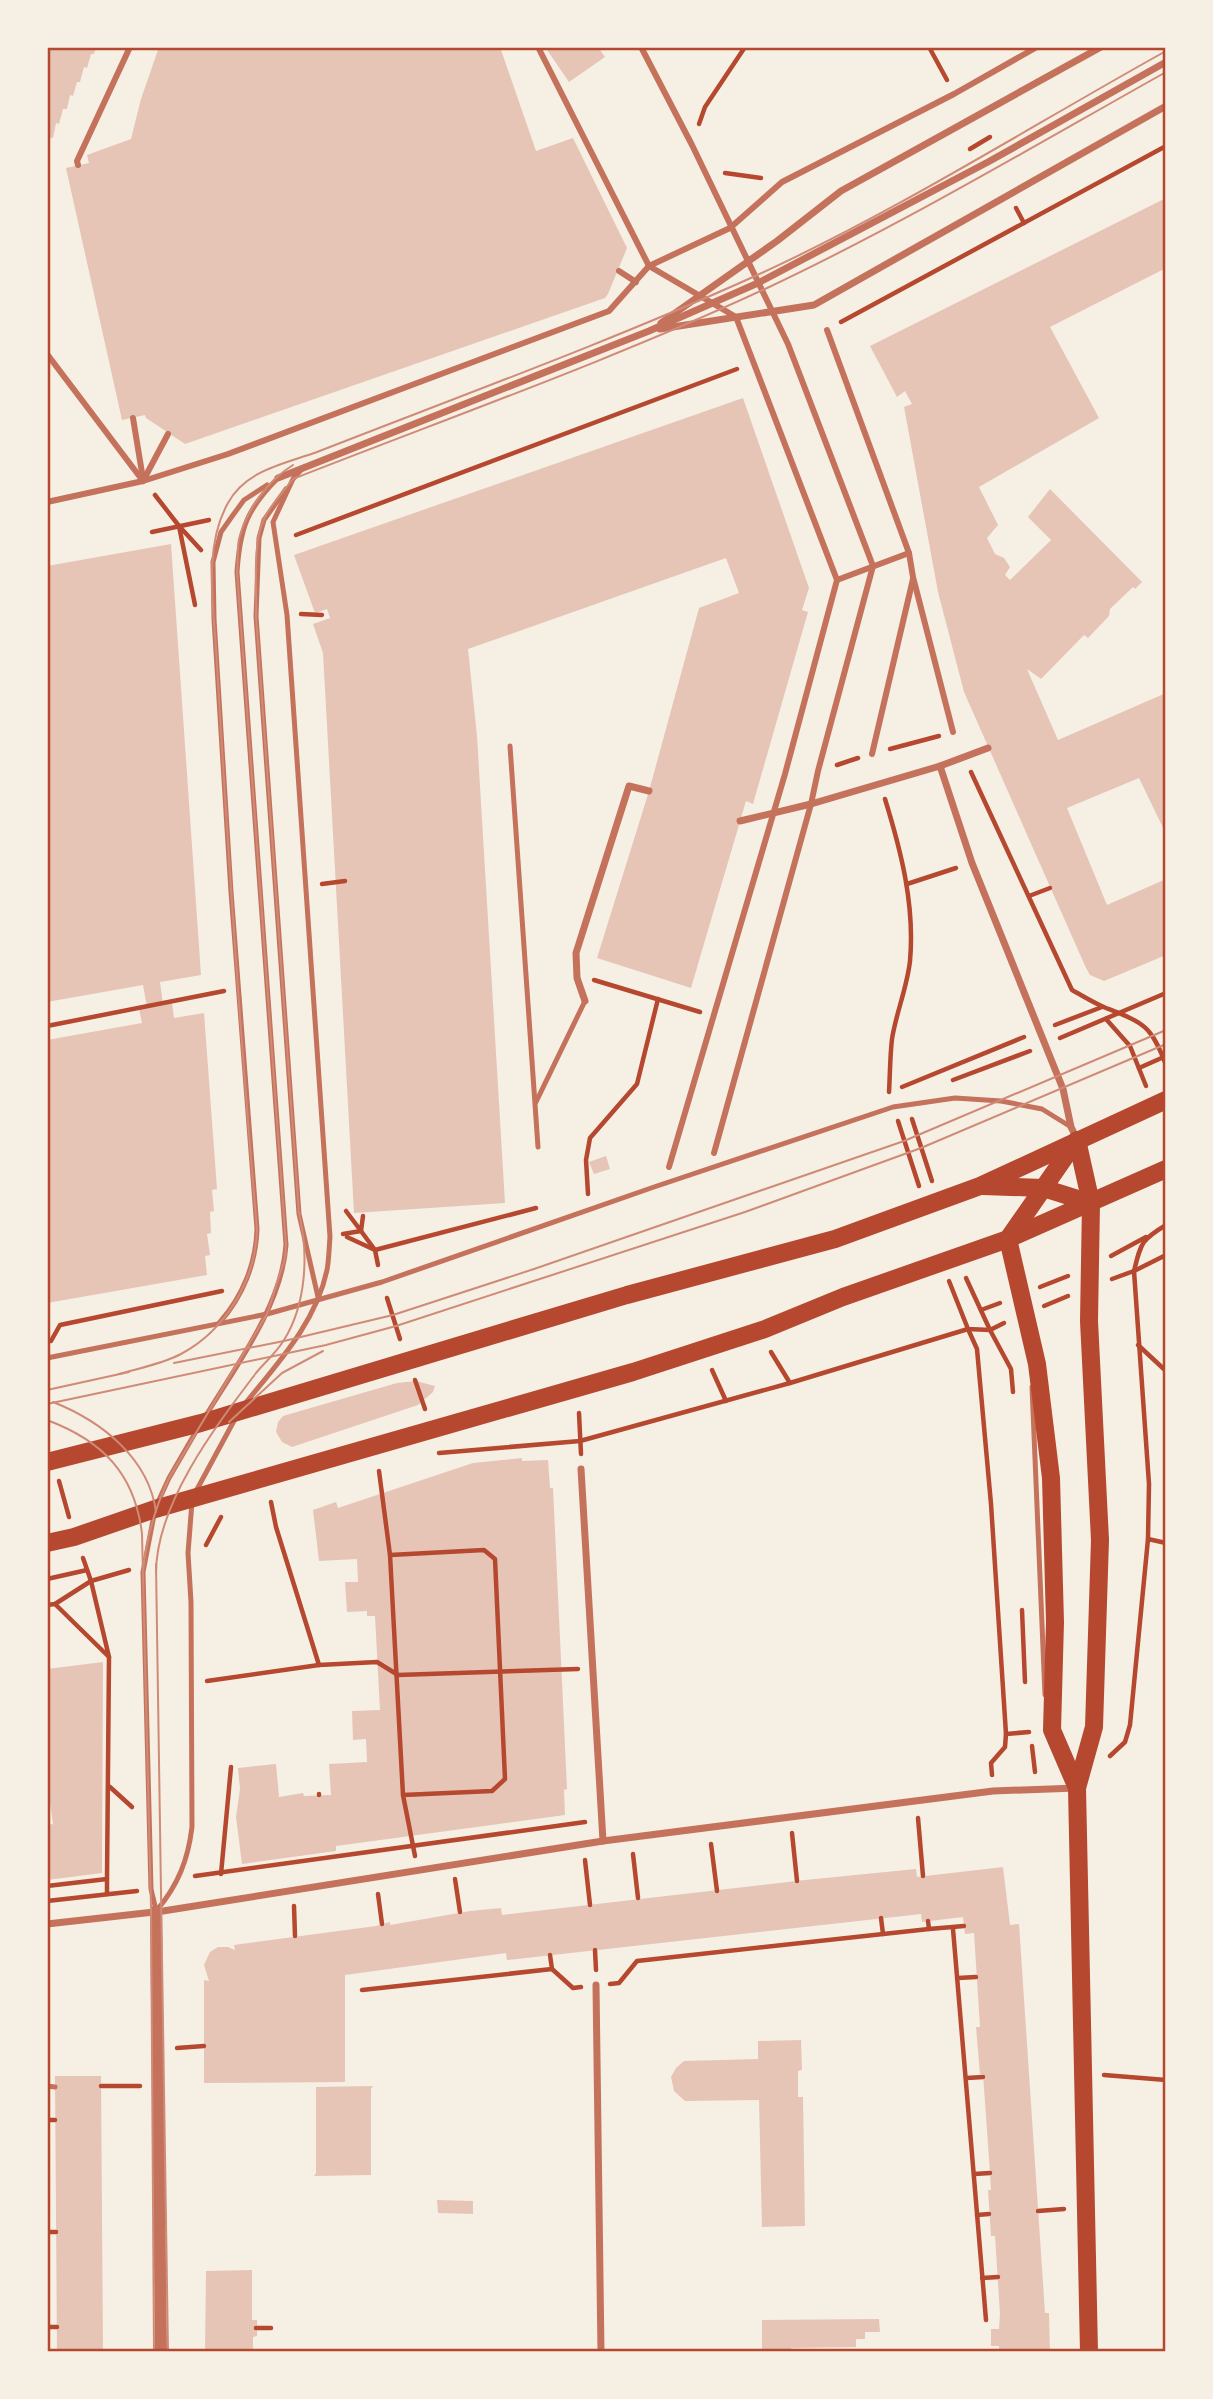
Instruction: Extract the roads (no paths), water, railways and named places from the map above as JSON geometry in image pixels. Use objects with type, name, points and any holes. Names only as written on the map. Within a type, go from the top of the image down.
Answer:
[{"type":"main road","points":[[49,1461],[201,1423],[627,1295],[835,1239],[980,1186],[1074,1133],[1160,1102]]},
{"type":"main road","points":[[1074,1133],[1043,1188],[1008,1239],[1037,1364],[1051,1478],[1055,1622],[1052,1730],[1077,1788]]},
{"type":"main road","points":[[1074,1133],[1091,1203],[1089,1321],[1100,1540],[1094,1727],[1077,1788],[1089,2352]]},
{"type":"main road","points":[[47,1543],[74,1537],[155,1509],[620,1376],[765,1329],[843,1297],[1008,1239],[1166,1169]]},
{"type":"main road","points":[[980,1186],[1043,1188],[1091,1203]]},
{"type":"street","points":[[78,165],[77,161],[130,47]]},
{"type":"street","points":[[538,47],[649,266],[736,317],[837,580],[773,814],[669,1167]]},
{"type":"street","points":[[641,47],[692,145],[788,344],[873,566],[811,804],[713,1153]]},
{"type":"street","points":[[47,502],[143,481],[228,454],[609,312],[649,266],[730,228],[782,182],[954,94],[1037,47]]},
{"type":"street","points":[[649,331],[748,262],[841,191],[1101,47]]},
{"type":"street","points":[[278,478],[649,331],[758,283],[988,162],[1166,62]]},
{"type":"street","points":[[649,331],[814,305],[1166,106]]},
{"type":"street","points":[[619,271],[636,282]]},
{"type":"street","points":[[827,330],[909,553],[953,732]]},
{"type":"street","points":[[47,354],[143,481]]},
{"type":"street","points":[[133,418],[143,481]]},
{"type":"street","points":[[143,481],[168,434]]},
{"type":"street","points":[[837,580],[909,553]]},
{"type":"street","points":[[872,754],[913,577]]},
{"type":"street","points":[[740,821],[880,784],[988,748]]},
{"type":"street","points":[[940,766],[972,863],[1063,1089],[1074,1133]]},
{"type":"street","points":[[585,1001],[577,974],[576,953],[629,786],[649,791]]},
{"type":"street","points":[[581,1469],[603,1841]]},
{"type":"street","points":[[47,1924],[156,1912],[603,1841],[993,1791],[1077,1788]]},
{"type":"street","points":[[156,1912],[161,2352]]},
{"type":"street","points":[[596,1986],[601,2352]]},
{"type":"lane","points":[[306,465],[264,520],[259,538],[256,616],[299,1214],[318,1300]]},
{"type":"lane","points":[[219,1323],[230,1311],[257,1251],[231,892],[213,562],[221,532],[244,500],[278,478]]},
{"type":"lane","points":[[156,1912],[151,1889],[144,1572],[148,1538],[155,1509],[169,1478],[267,1314],[285,1258],[237,572],[239,540],[247,518],[254,505],[278,478]]},
{"type":"lane","points":[[156,1912],[179,1878],[188,1855],[192,1828],[191,1602],[188,1553],[192,1500],[240,1410],[298,1337],[318,1300],[327,1269],[329,1214],[286,615],[273,522],[293,479]]},
{"type":"lane","points":[[510,746],[538,1147]]},
{"type":"lane","points":[[536,1102],[585,1001]]},
{"type":"lane","points":[[47,1358],[267,1314],[318,1300],[408,1273],[893,1107],[935,1099],[979,1099],[1026,1104],[1050,1113],[1074,1133]]},
{"type":"lane","points":[[47,2087],[55,2087]]},
{"type":"tram line","points":[[119,1374],[181,1354],[212,1331],[236,1301],[251,1266],[255,1248],[257,1229],[212,593],[213,555],[220,519],[236,492],[245,483],[267,470],[646,323],[806,252],[910,197],[1166,51]]},
{"type":"tram line","points":[[156,1572],[166,1519],[191,1466],[256,1373],[284,1340],[297,1311],[304,1279],[304,1246],[299,1214],[256,616],[258,540],[270,508],[293,479],[649,340],[765,289],[968,184],[1166,72]]},
{"type":"tram line","points":[[143,1572],[152,1524],[169,1478],[267,1314],[285,1258],[237,572],[239,539],[247,518],[259,497],[275,479],[293,465]]},
{"type":"tram line","points":[[174,1363],[393,1315],[534,1269],[904,1141],[1166,1030]]},
{"type":"tram line","points":[[47,1404],[326,1345],[396,1326],[745,1212],[921,1148],[1166,1044]]},
{"type":"tram line","points":[[229,1422],[282,1373],[323,1351]]},
{"type":"tram line","points":[[47,1390],[129,1372]]},
{"type":"tram line","points":[[53,1402],[88,1420],[120,1444],[144,1475],[156,1512]]},
{"type":"tram line","points":[[47,1420],[84,1438],[113,1462],[132,1494],[142,1534],[151,1907],[154,2352]]},
{"type":"tram line","points":[[156,1564],[168,2352]]}]
